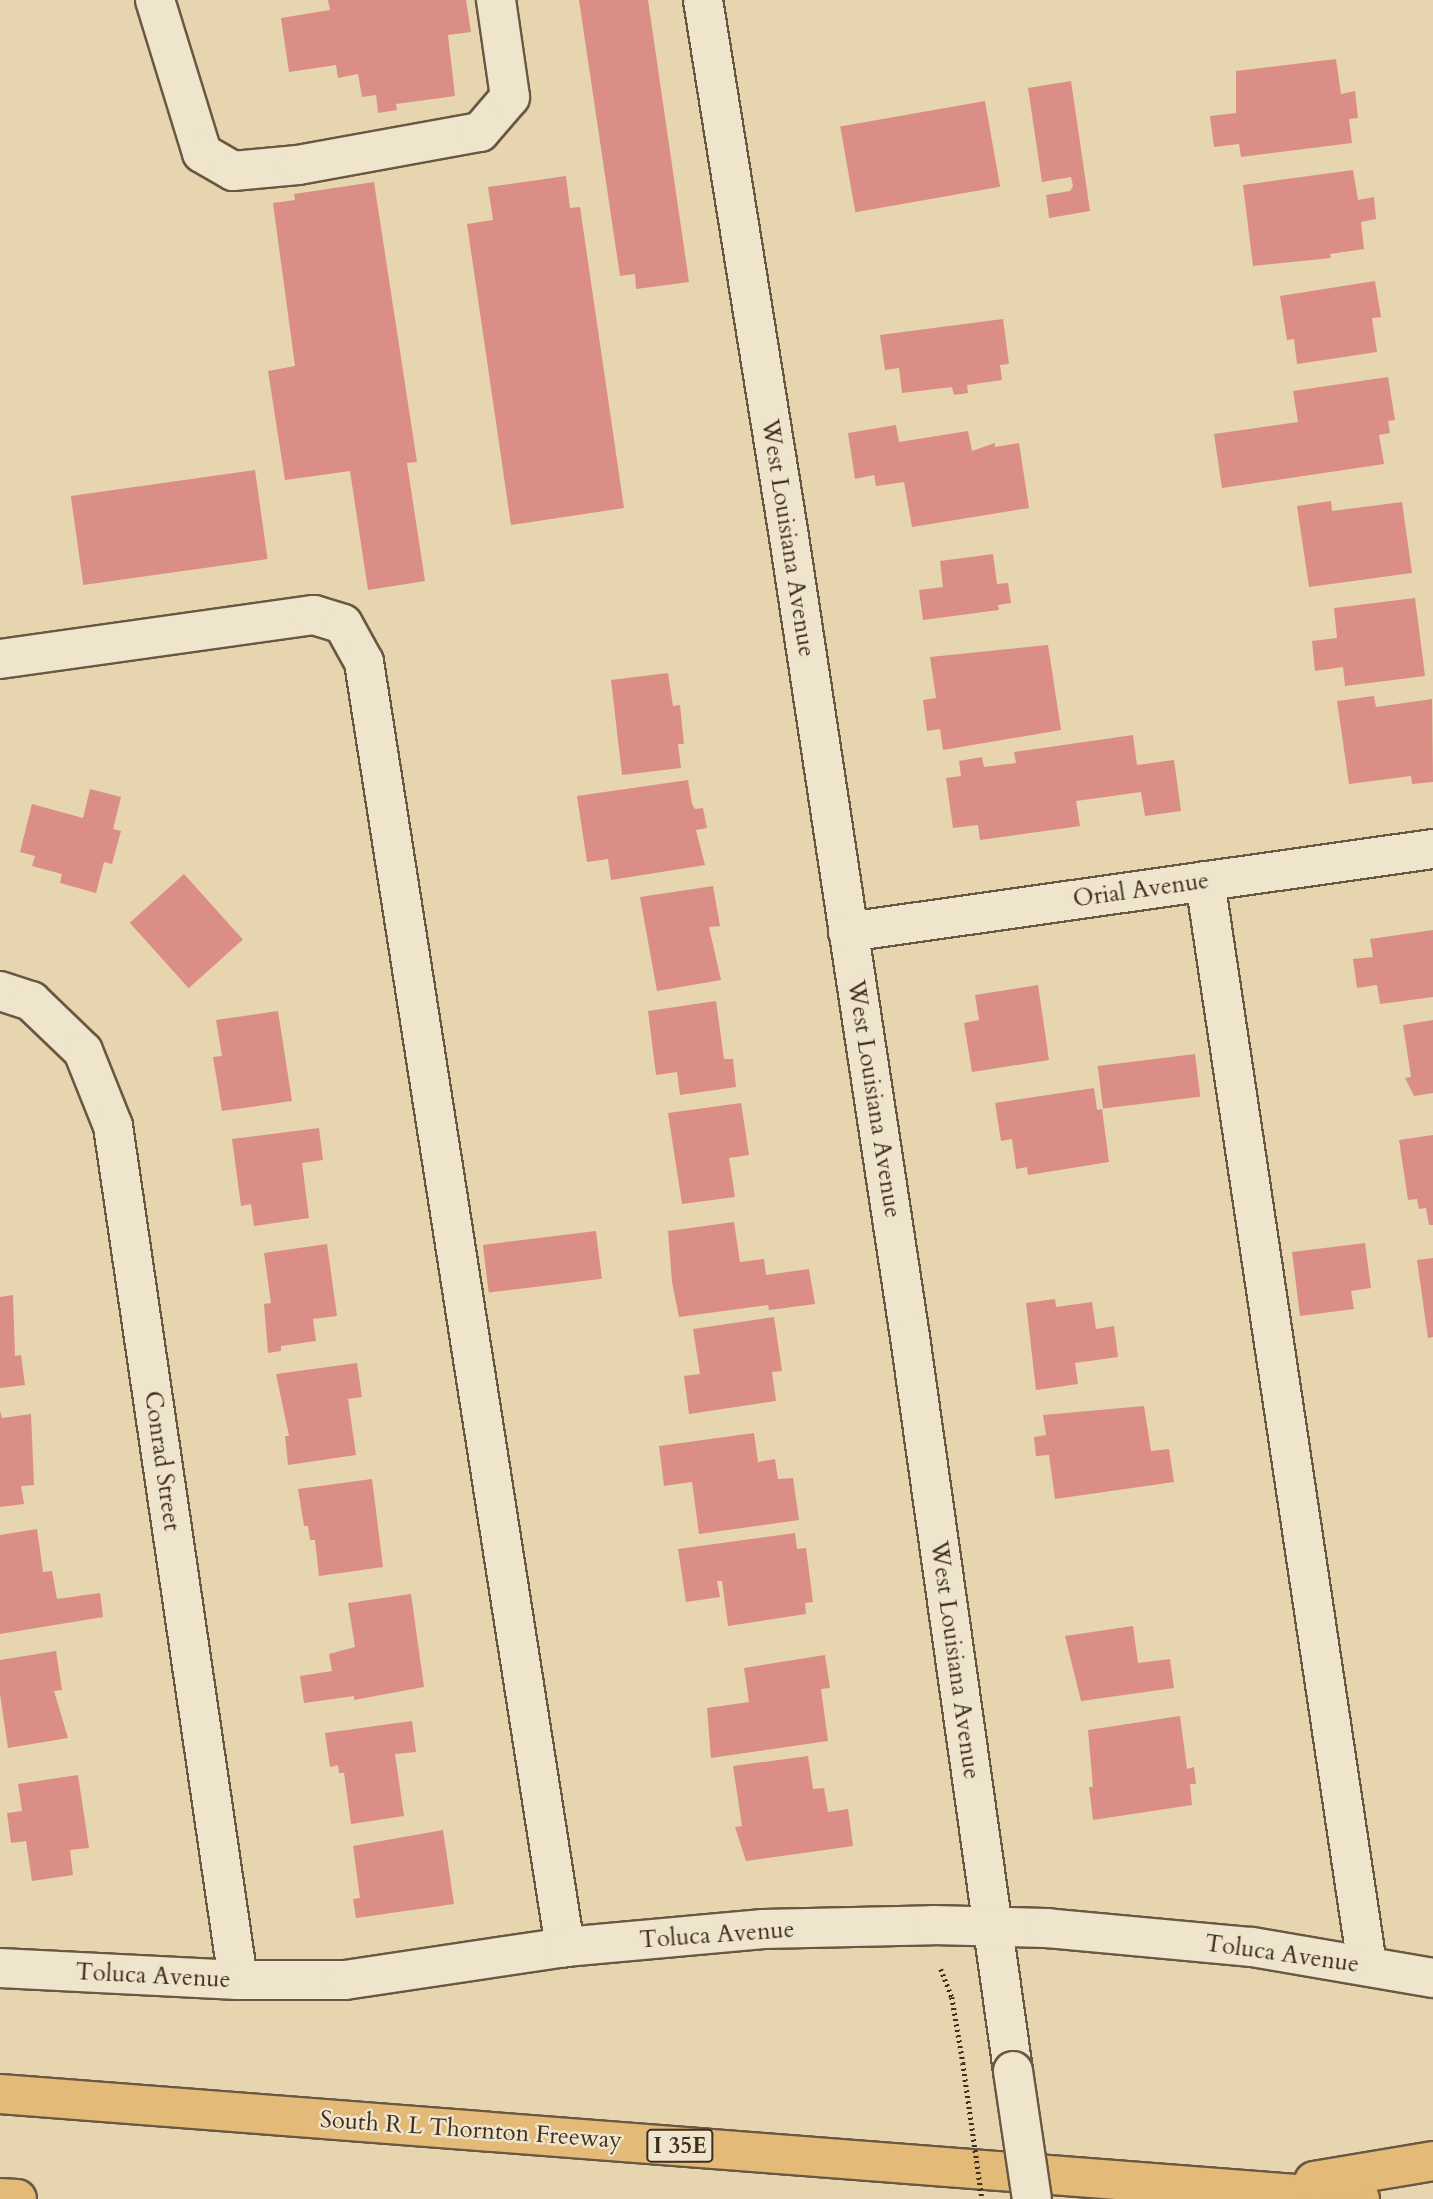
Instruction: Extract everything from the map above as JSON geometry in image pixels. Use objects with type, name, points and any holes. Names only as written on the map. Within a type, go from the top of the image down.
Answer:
[{"type":"highway","name":"South R L Thornton Freeway","points":[[0,2094],[1360,2199]]},
{"type":"highway","points":[[1255,2190],[1433,2161]]},
{"type":"highway","points":[[0,2198],[17,2199]]},
{"type":"street","points":[[155,0],[202,153],[233,171],[298,165],[480,132],[510,97],[496,0]]},
{"type":"street","name":"West Louisiana Avenue","points":[[702,0],[910,1337],[1032,2199]]},
{"type":"street","points":[[0,659],[314,615],[342,624],[364,662],[565,1947]]},
{"type":"street","name":"Orial Avenue","points":[[848,932],[1433,849]]},
{"type":"street","points":[[1205,881],[1367,1965]]},
{"type":"street","name":"Conrad Street","points":[[0,991],[31,1000],[83,1051],[113,1126],[237,1980]]},
{"type":"street","name":"Toluca Avenue","points":[[0,1968],[237,1980],[345,1980],[565,1947],[763,1929],[993,1926],[1046,1928],[1252,1947],[1433,1978]]},
{"type":"path","points":[[941,1969],[952,1997],[982,2199]]},
{"type":"building","points":[[328,0],[466,0],[471,32],[448,35],[455,96],[396,104],[397,110],[378,113],[376,95],[362,97],[358,74],[338,78],[336,65],[289,72],[281,18],[330,10]]},
{"type":"building","points":[[579,0],[648,0],[689,282],[636,289],[635,274],[620,276]]},
{"type":"building","points":[[1336,59],[1341,94],[1355,91],[1358,118],[1349,119],[1352,143],[1241,157],[1239,144],[1214,147],[1210,116],[1236,113],[1236,71]]},
{"type":"building","points":[[1071,81],[1090,211],[1049,218],[1046,195],[1070,191],[1073,186],[1071,177],[1042,182],[1028,88]]},
{"type":"building","points":[[985,101],[1000,187],[855,212],[840,127]]},
{"type":"building","points":[[1353,170],[1358,200],[1374,197],[1376,219],[1361,222],[1364,249],[1330,254],[1331,258],[1253,266],[1243,185]]},
{"type":"building","points":[[566,176],[570,208],[580,207],[624,508],[511,525],[467,224],[493,220],[488,187]]},
{"type":"building","points":[[374,182],[417,462],[407,463],[425,581],[368,590],[350,471],[285,480],[268,371],[295,366],[273,203],[295,200],[294,194]]},
{"type":"building","points":[[1375,281],[1381,317],[1372,318],[1377,352],[1297,364],[1294,339],[1287,340],[1280,296]]},
{"type":"building","points":[[1003,319],[1009,364],[1000,365],[1002,380],[967,385],[968,393],[954,395],[952,387],[902,393],[899,368],[885,370],[880,335]]},
{"type":"building","points":[[1388,377],[1395,420],[1388,421],[1390,433],[1379,435],[1384,464],[1222,488],[1214,434],[1298,422],[1293,391]]},
{"type":"building","points":[[896,425],[899,442],[968,431],[972,451],[995,443],[995,447],[1019,443],[1029,508],[912,527],[904,482],[876,486],[874,475],[855,479],[848,433]]},
{"type":"building","points":[[255,470],[268,559],[83,585],[71,496]]},
{"type":"building","points":[[1331,501],[1332,511],[1402,502],[1412,573],[1309,587],[1297,506]]},
{"type":"building","points":[[993,554],[997,584],[1008,583],[1011,603],[998,605],[999,610],[923,620],[919,590],[943,587],[940,561]]},
{"type":"building","points":[[1415,598],[1425,676],[1345,686],[1343,667],[1315,671],[1312,641],[1337,638],[1334,608]]},
{"type":"building","points":[[1048,645],[1061,730],[943,750],[940,729],[927,731],[923,700],[936,698],[930,657]]},
{"type":"building","points":[[668,673],[673,706],[680,705],[684,744],[678,744],[681,768],[622,775],[611,680]]},
{"type":"building","points":[[1374,696],[1376,707],[1432,699],[1433,782],[1412,784],[1411,776],[1349,784],[1337,701]]},
{"type":"building","points":[[1133,735],[1137,765],[1174,760],[1181,811],[1145,816],[1141,792],[1076,801],[1080,826],[980,840],[978,825],[953,828],[946,778],[961,776],[959,761],[982,757],[984,767],[1016,763],[1014,752]]},
{"type":"building","points":[[688,780],[692,804],[695,809],[703,808],[707,828],[696,830],[705,865],[611,880],[608,859],[587,862],[577,796]]},
{"type":"building","points":[[90,789],[121,797],[113,829],[121,831],[112,864],[104,862],[96,893],[60,883],[62,874],[32,866],[35,856],[20,852],[32,804],[83,818]]},
{"type":"building","points":[[184,874],[243,939],[189,988],[130,923]]},
{"type":"building","points":[[713,886],[720,926],[709,927],[721,980],[657,991],[640,897]]},
{"type":"building","points":[[1433,930],[1433,997],[1380,1004],[1377,985],[1357,988],[1353,959],[1373,957],[1370,939]]},
{"type":"building","points":[[1038,985],[1049,1060],[972,1072],[964,1023],[979,1020],[975,995]]},
{"type":"building","points":[[716,1001],[724,1059],[733,1059],[736,1087],[680,1095],[677,1072],[656,1075],[648,1011]]},
{"type":"building","points":[[278,1011],[292,1101],[222,1111],[213,1057],[222,1056],[216,1020]]},
{"type":"building","points":[[1433,1020],[1433,1093],[1414,1096],[1405,1078],[1411,1077],[1403,1025]]},
{"type":"building","points":[[1195,1054],[1200,1097],[1103,1109],[1098,1066]]},
{"type":"building","points":[[1094,1088],[1097,1110],[1102,1109],[1109,1162],[1028,1175],[1027,1167],[1016,1169],[1012,1139],[1001,1141],[995,1103]]},
{"type":"building","points":[[741,1103],[749,1155],[729,1158],[735,1197],[682,1204],[668,1113]]},
{"type":"building","points":[[319,1128],[323,1160],[302,1163],[309,1218],[254,1226],[251,1204],[241,1206],[232,1139]]},
{"type":"building","points":[[1433,1135],[1433,1225],[1429,1225],[1426,1208],[1419,1209],[1417,1199],[1408,1200],[1399,1140]]},
{"type":"building","points":[[734,1222],[740,1262],[764,1259],[766,1275],[809,1269],[815,1304],[769,1310],[768,1305],[679,1317],[672,1282],[668,1231]]},
{"type":"building","points":[[596,1231],[602,1279],[489,1293],[483,1245]]},
{"type":"building","points":[[1365,1243],[1371,1288],[1351,1291],[1354,1309],[1300,1316],[1292,1252]]},
{"type":"building","points":[[327,1244],[337,1316],[313,1319],[316,1341],[281,1346],[281,1351],[268,1353],[264,1304],[271,1303],[264,1253]]},
{"type":"building","points":[[1433,1258],[1433,1337],[1428,1338],[1417,1260]]},
{"type":"building","points":[[13,1295],[15,1356],[21,1355],[25,1385],[0,1388],[0,1297]]},
{"type":"building","points":[[1055,1299],[1056,1307],[1092,1302],[1096,1329],[1114,1326],[1118,1357],[1075,1363],[1078,1384],[1036,1390],[1026,1303]]},
{"type":"building","points":[[774,1317],[782,1371],[772,1372],[776,1401],[689,1414],[684,1376],[700,1374],[693,1329]]},
{"type":"building","points":[[357,1363],[362,1397],[348,1399],[356,1455],[288,1465],[285,1436],[289,1436],[276,1374]]},
{"type":"building","points":[[1144,1406],[1151,1451],[1169,1449],[1174,1482],[1055,1499],[1049,1455],[1036,1456],[1034,1437],[1046,1435],[1043,1415]]},
{"type":"building","points":[[0,1411],[2,1418],[31,1414],[34,1485],[21,1486],[24,1504],[0,1507]]},
{"type":"building","points":[[754,1433],[758,1462],[775,1459],[778,1479],[793,1478],[799,1520],[699,1534],[692,1482],[664,1486],[659,1446]]},
{"type":"building","points":[[372,1479],[383,1567],[319,1576],[315,1540],[310,1540],[308,1526],[304,1526],[298,1489]]},
{"type":"building","points":[[37,1529],[43,1572],[52,1571],[57,1599],[100,1593],[103,1617],[0,1634],[0,1535]]},
{"type":"building","points":[[795,1533],[797,1549],[806,1548],[813,1602],[805,1603],[806,1614],[728,1626],[722,1581],[717,1581],[720,1597],[686,1602],[678,1549]]},
{"type":"building","points":[[411,1594],[424,1687],[354,1700],[354,1696],[304,1703],[300,1676],[332,1671],[329,1654],[355,1647],[348,1603]]},
{"type":"building","points":[[1133,1626],[1138,1663],[1170,1659],[1174,1688],[1081,1701],[1065,1636]]},
{"type":"building","points":[[56,1651],[62,1690],[54,1691],[68,1738],[8,1748],[0,1694],[0,1660]]},
{"type":"building","points":[[825,1655],[830,1688],[821,1689],[828,1741],[711,1758],[707,1708],[749,1702],[744,1668]]},
{"type":"building","points":[[1180,1716],[1187,1769],[1194,1767],[1196,1784],[1190,1784],[1192,1805],[1093,1820],[1089,1787],[1093,1787],[1088,1730]]},
{"type":"building","points":[[412,1721],[416,1752],[395,1754],[404,1816],[351,1824],[344,1773],[339,1773],[338,1765],[330,1767],[325,1733]]},
{"type":"building","points":[[808,1756],[813,1789],[824,1788],[828,1812],[848,1809],[853,1846],[746,1861],[735,1827],[742,1826],[733,1766]]},
{"type":"building","points":[[78,1775],[89,1848],[70,1850],[73,1875],[32,1881],[26,1841],[11,1843],[7,1813],[22,1811],[18,1784]]},
{"type":"building","points":[[443,1830],[454,1904],[356,1918],[353,1899],[360,1898],[353,1846]]}]
